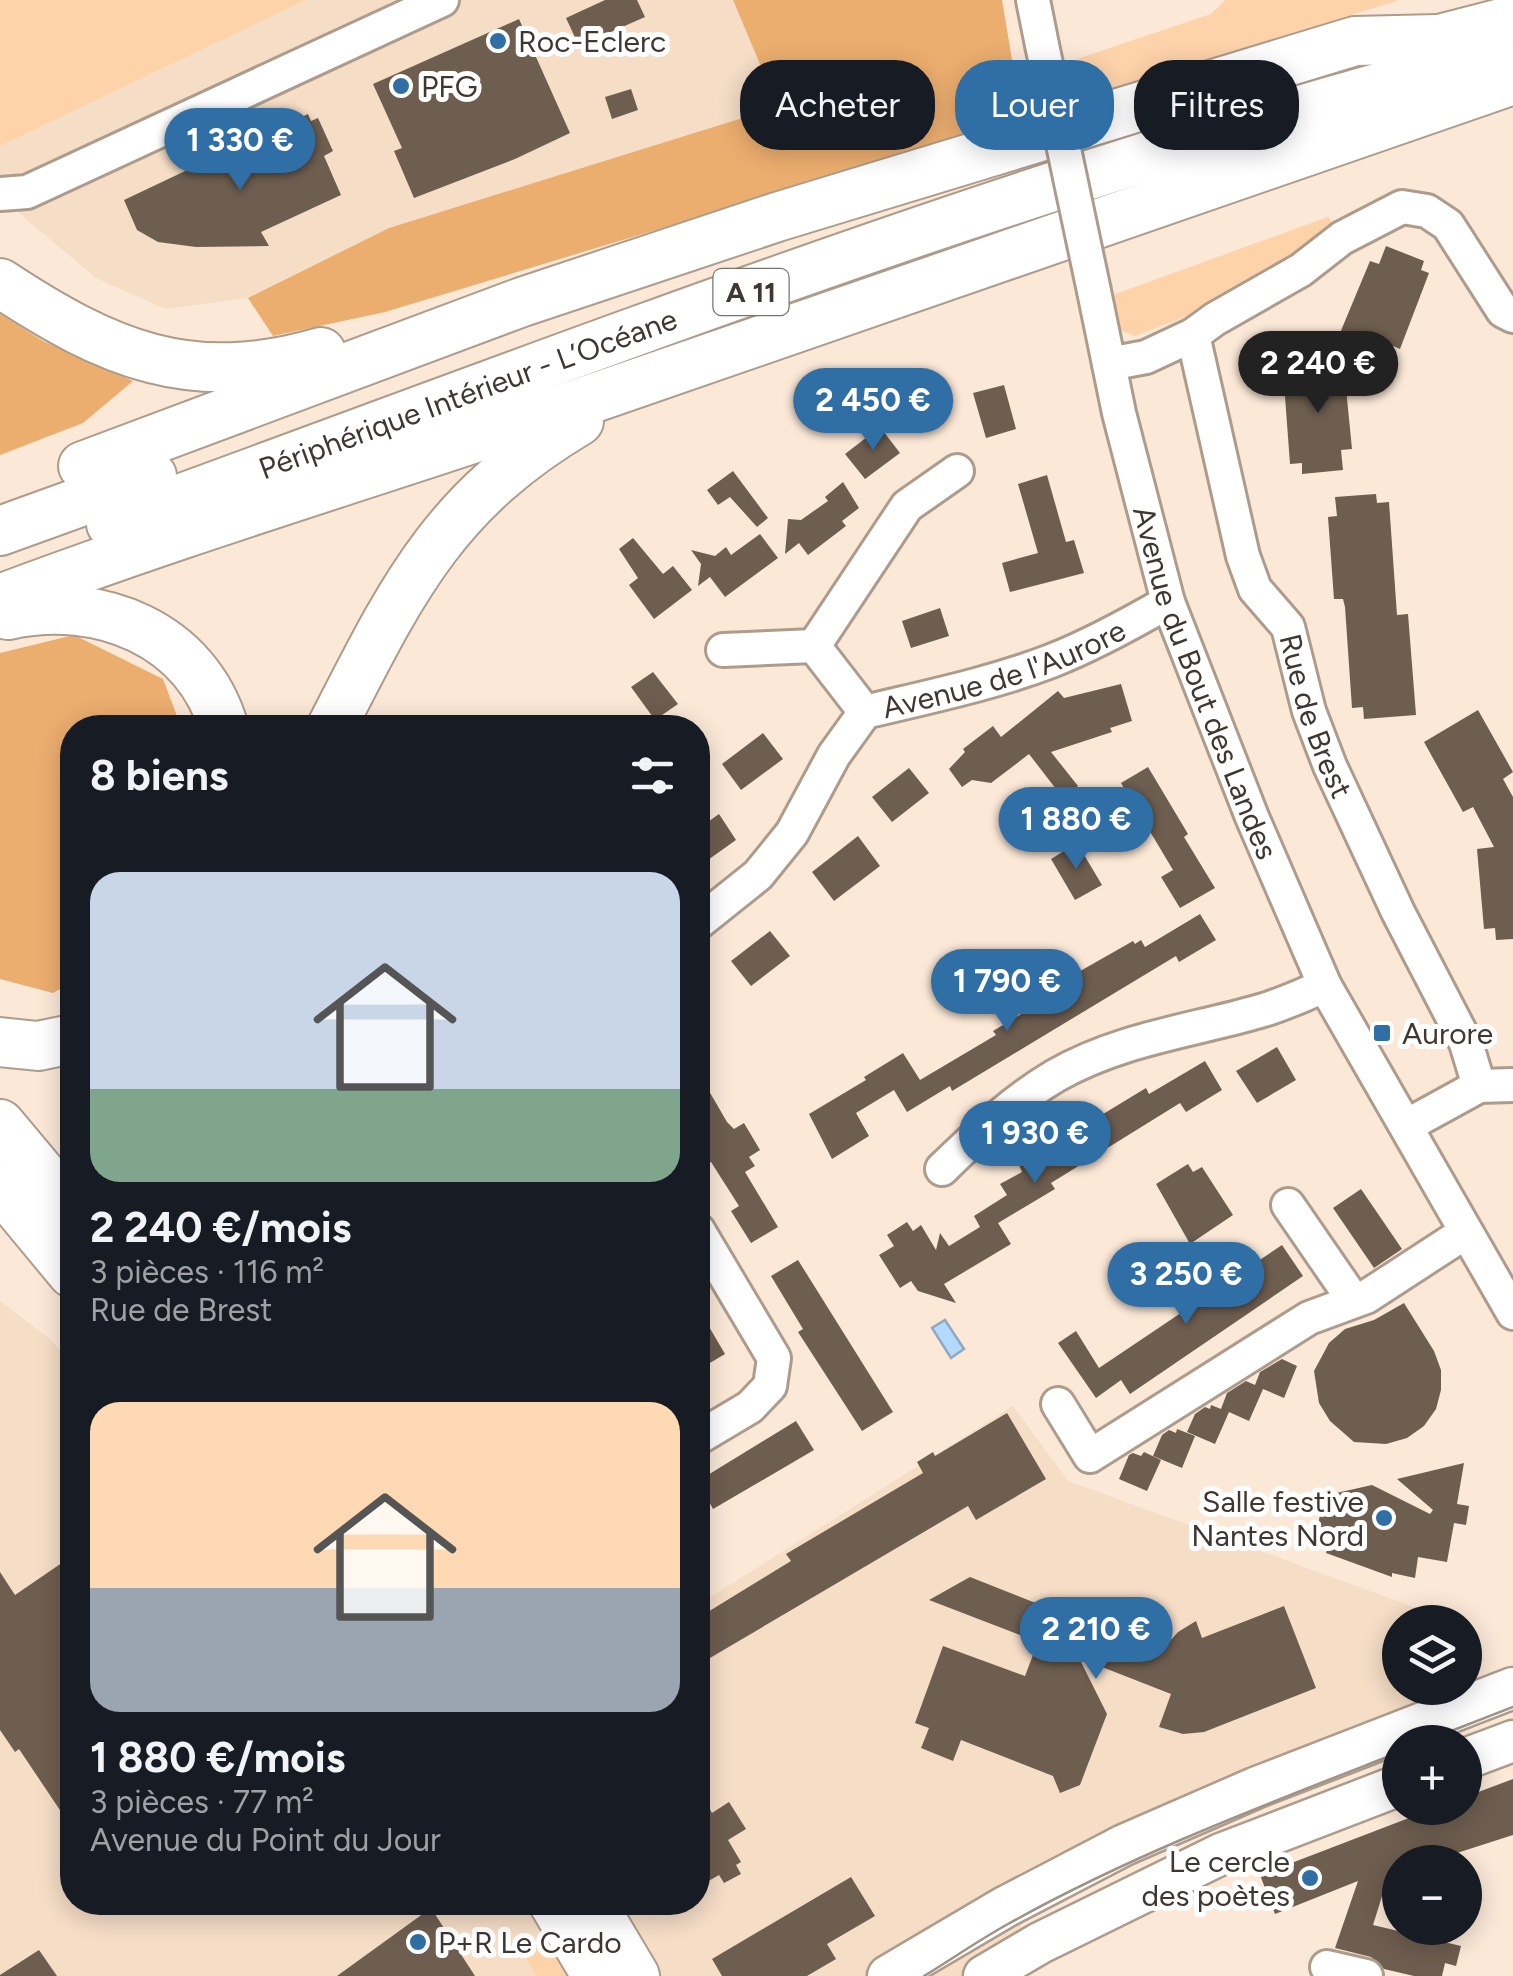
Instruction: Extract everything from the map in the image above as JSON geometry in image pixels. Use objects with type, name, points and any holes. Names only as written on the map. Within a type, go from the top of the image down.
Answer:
[{"type":"highway","name":"A 11","points":[[0,531],[899,207],[1438,39],[1513,20]]},
{"type":"highway","points":[[0,497],[522,302],[794,212],[1354,41],[1438,39]]},
{"type":"highway","name":"Périphérique Intérieur - L’Océane","points":[[0,564],[764,287],[994,208],[1278,118],[1513,52]]},
{"type":"highway","points":[[0,600],[122,553],[742,348],[1307,155],[1513,80]]},
{"type":"highway","points":[[0,283],[70,328],[115,348],[164,362],[225,367],[294,360],[494,302],[522,302]]},
{"type":"highway","points":[[338,715],[399,597],[428,552],[472,501],[528,454],[577,422],[720,366],[742,348]]},
{"type":"highway","points":[[0,616],[31,610],[80,610],[103,613],[144,628],[178,652],[192,668],[210,693],[219,715]]},
{"type":"highway","points":[[0,1042],[38,1046],[60,1041]]},
{"type":"highway","points":[[0,1124],[60,1196]]},
{"type":"highway","points":[[0,1186],[60,1258]]},
{"type":"highway","points":[[0,1228],[60,1291]]},
{"type":"highway","points":[[561,1915],[597,1976]]},
{"type":"highway","points":[[599,1915],[635,1976]]},
{"type":"main road","points":[[888,1976],[1005,1907],[1124,1845],[1255,1788],[1513,1688]]},
{"type":"main road","points":[[1482,1753],[1513,1740]]},
{"type":"main road","points":[[984,1976],[1040,1943],[1221,1854],[1382,1792]]},
{"type":"street","points":[[13,193],[442,0]]},
{"type":"street","name":"Avenue du Bout des Landes","points":[[1033,0],[1108,364],[1168,602],[1252,817],[1325,986],[1513,1313]]},
{"type":"street","points":[[1108,364],[1146,357],[1193,335],[1301,270],[1342,238],[1402,206],[1427,210],[1448,225],[1503,312],[1513,316]]},
{"type":"street","name":"Rue de Brest","points":[[1193,335],[1242,556],[1255,590],[1288,627],[1309,711],[1330,766],[1398,912],[1466,1042],[1479,1086]]},
{"type":"street","points":[[814,646],[907,506],[957,471]]},
{"type":"street","name":"Avenue de l'Aurore","points":[[710,914],[758,876],[792,833],[834,755],[864,712],[988,682],[1050,661],[1109,635],[1168,602]]},
{"type":"street","points":[[723,650],[814,646]]},
{"type":"street","points":[[814,646],[864,712]]},
{"type":"street","points":[[942,1169],[1016,1103],[1056,1076],[1147,1038],[1262,1010],[1325,986]]},
{"type":"street","points":[[1406,1126],[1479,1086],[1513,1086]]},
{"type":"street","points":[[1288,1205],[1354,1301]]},
{"type":"street","points":[[1058,1404],[1090,1456],[1309,1318],[1354,1301],[1466,1232]]},
{"type":"street","points":[[710,1250],[774,1358],[770,1386],[750,1407],[710,1431]]},
{"type":"street","points":[[1327,1966],[1366,1976]]},
{"type":"shaded area","points":[[0,0],[306,0],[0,146]]},
{"type":"shaded area","points":[[306,0],[733,0],[758,60],[740,60],[740,119],[389,228],[248,298],[165,309],[96,278],[0,197],[0,146]]},
{"type":"shaded area","points":[[733,0],[1002,0],[1012,60],[955,60],[955,139],[935,145],[935,60],[758,60]]},
{"type":"shaded area","points":[[1225,0],[1399,0],[1209,60],[1134,60],[1134,84],[1114,90],[1114,60],[1077,60],[1211,14]]},
{"type":"shaded area","points":[[740,119],[740,150],[920,150],[385,312],[273,336],[248,298],[389,228]]},
{"type":"shaded area","points":[[1328,217],[1333,224],[1301,254],[1216,305],[1135,336],[1112,327],[1107,297]]},
{"type":"shaded area","points":[[0,314],[43,341],[133,381],[83,423],[0,455]]},
{"type":"shaded area","points":[[74,635],[163,679],[176,715],[60,715],[60,989],[53,993],[0,979],[0,653]]},
{"type":"shaded area","points":[[0,1301],[60,1350],[60,1915],[710,1915],[710,1597],[1013,1406],[1068,1481],[1408,1605],[1382,1605],[1382,1705],[1413,1705],[1209,1784],[1021,1872],[1021,1976],[0,1976]]},
{"type":"shaded area","points":[[553,1929],[583,1976],[536,1976],[522,1953]]},
{"type":"water","points":[[945,1320],[964,1349],[951,1358],[932,1328]]},
{"type":"building","points":[[605,0],[637,0],[645,17],[579,46],[566,18]]},
{"type":"building","points":[[519,19],[570,133],[414,198],[394,151],[402,148],[373,84]]},
{"type":"building","points":[[631,89],[638,110],[612,119],[605,97]]},
{"type":"building","points":[[308,114],[311,121],[318,118],[333,151],[324,156],[341,195],[261,232],[269,246],[196,247],[158,242],[137,230],[124,200],[221,154],[231,173],[267,154],[259,137]]},
{"type":"building","points":[[1386,246],[1424,261],[1421,270],[1429,273],[1400,349],[1391,345],[1384,363],[1335,345],[1370,261],[1379,264]]},
{"type":"building","points":[[1343,358],[1352,449],[1341,450],[1343,470],[1302,474],[1302,463],[1290,464],[1284,383],[1295,383],[1293,363]]},
{"type":"building","points":[[1004,385],[1016,429],[986,438],[973,393]]},
{"type":"building","points":[[880,427],[900,453],[865,479],[845,454]]},
{"type":"building","points":[[733,471],[768,518],[757,527],[730,497],[718,505],[707,490]]},
{"type":"building","points":[[1047,475],[1066,542],[1074,540],[1084,573],[1010,592],[1002,563],[1038,553],[1018,484]]},
{"type":"building","points":[[843,482],[859,508],[842,521],[846,526],[808,555],[799,543],[785,554],[788,519],[801,520],[828,501],[825,497]]},
{"type":"building","points":[[1376,494],[1377,503],[1389,502],[1397,615],[1408,614],[1416,715],[1364,719],[1363,707],[1352,708],[1345,607],[1343,599],[1334,599],[1328,517],[1337,516],[1335,497]]},
{"type":"building","points":[[760,534],[778,558],[725,597],[710,577],[698,586],[701,564],[691,550],[715,556],[726,547],[731,555]]},
{"type":"building","points":[[633,538],[663,574],[673,566],[692,590],[654,619],[629,585],[638,578],[619,549]]},
{"type":"building","points":[[940,608],[949,636],[911,648],[902,621]]},
{"type":"building","points":[[653,672],[678,704],[662,715],[651,715],[631,687]]},
{"type":"building","points":[[1121,684],[1132,721],[1110,728],[1112,732],[1051,752],[1078,786],[1063,798],[1029,754],[991,783],[972,780],[962,787],[949,769],[965,752],[963,749],[993,726],[1001,737],[1058,691],[1064,698]]},
{"type":"building","points":[[1478,710],[1513,772],[1503,779],[1513,797],[1513,939],[1496,940],[1495,928],[1484,929],[1477,849],[1494,847],[1473,807],[1463,812],[1424,742]]},
{"type":"building","points":[[763,733],[783,759],[741,790],[722,764]]},
{"type":"building","points":[[1148,767],[1215,888],[1180,908],[1161,877],[1173,870],[1121,783]]},
{"type":"building","points":[[909,768],[929,793],[892,822],[872,797]]},
{"type":"building","points":[[719,814],[736,840],[710,858],[710,820]]},
{"type":"building","points":[[858,836],[880,866],[834,901],[812,872]]},
{"type":"building","points":[[1077,843],[1102,885],[1075,900],[1051,859]]},
{"type":"building","points":[[1200,914],[1216,940],[1179,962],[1176,956],[952,1091],[950,1086],[907,1112],[894,1090],[856,1113],[869,1136],[832,1159],[809,1114],[866,1080],[864,1077],[903,1053],[920,1080],[996,1035],[993,1031],[1048,998],[1037,981],[1054,971],[1061,982],[1133,941],[1135,944],[1141,940],[1145,947]]},
{"type":"building","points":[[770,931],[790,956],[751,986],[731,961]]},
{"type":"building","points":[[1277,1047],[1296,1080],[1257,1103],[1236,1071]]},
{"type":"building","points":[[1205,1061],[1222,1090],[1186,1112],[1180,1103],[1051,1183],[1055,1189],[998,1223],[1011,1244],[944,1284],[956,1303],[918,1291],[911,1281],[900,1288],[879,1255],[894,1246],[887,1235],[907,1222],[913,1231],[921,1225],[936,1250],[940,1233],[949,1246],[980,1227],[974,1216],[1007,1195],[1000,1184],[1022,1172],[1019,1165],[1146,1088],[1149,1094]]},
{"type":"building","points":[[710,1093],[727,1122],[734,1129],[744,1123],[760,1150],[749,1157],[755,1166],[745,1172],[778,1227],[751,1243],[731,1211],[739,1206],[711,1162]]},
{"type":"building","points":[[1188,1164],[1193,1172],[1202,1167],[1233,1215],[1190,1244],[1156,1184]]},
{"type":"building","points":[[1361,1189],[1402,1249],[1374,1268],[1333,1208]]},
{"type":"building","points":[[1282,1245],[1303,1276],[1130,1394],[1121,1380],[1096,1398],[1058,1343],[1076,1331],[1099,1368]]},
{"type":"building","points":[[798,1260],[893,1412],[862,1431],[798,1332],[803,1329],[771,1276]]},
{"type":"building","points":[[1404,1303],[1434,1351],[1441,1370],[1436,1409],[1424,1426],[1407,1438],[1386,1444],[1354,1442],[1330,1421],[1319,1403],[1314,1371],[1329,1343],[1345,1329],[1374,1320]]},
{"type":"building","points":[[710,1328],[725,1354],[710,1363]]},
{"type":"building","points":[[1282,1359],[1297,1366],[1284,1398],[1263,1389],[1249,1421],[1229,1412],[1215,1444],[1187,1432],[1195,1414],[1211,1405],[1221,1409],[1227,1393],[1246,1381],[1255,1385],[1260,1372]]},
{"type":"building","points":[[1007,1413],[1046,1479],[976,1520],[968,1506],[710,1658],[710,1611],[791,1561],[786,1554],[923,1473],[917,1462],[933,1452],[935,1456]]},
{"type":"building","points":[[796,1421],[814,1450],[713,1509],[710,1474]]},
{"type":"building","points":[[1177,1429],[1195,1436],[1182,1468],[1153,1456],[1162,1435],[1169,1430],[1176,1433]]},
{"type":"building","points":[[1144,1452],[1161,1460],[1147,1491],[1119,1479],[1129,1455],[1141,1456]]},
{"type":"building","points":[[1464,1463],[1457,1504],[1469,1506],[1466,1525],[1454,1523],[1447,1562],[1418,1557],[1415,1578],[1392,1573],[1392,1577],[1326,1553],[1329,1541],[1316,1538],[1323,1496],[1372,1485],[1430,1514],[1433,1510],[1397,1479]]},
{"type":"building","points":[[60,1564],[60,1810],[19,1749],[15,1752],[0,1730],[0,1572],[15,1595]]},
{"type":"building","points":[[970,1577],[1160,1652],[1178,1632],[1196,1621],[1202,1638],[1284,1606],[1316,1688],[1204,1732],[1183,1734],[1159,1727],[1171,1694],[1079,1658],[1107,1714],[1080,1785],[1060,1793],[1053,1776],[961,1740],[953,1761],[921,1748],[929,1728],[915,1723],[943,1646],[1025,1676],[1038,1642],[929,1600]]},
{"type":"building","points":[[1513,1779],[1513,1835],[1482,1845],[1382,1845],[1382,1896],[1373,1925],[1382,1927],[1382,1945],[1461,1946],[1456,1966],[1445,1963],[1442,1976],[1414,1976],[1384,1969],[1371,1957],[1335,1948],[1358,1881],[1275,1914],[1260,1875],[1391,1825],[1482,1825],[1482,1791]]},
{"type":"building","points":[[729,1802],[746,1829],[728,1840],[741,1862],[736,1865],[741,1874],[724,1883],[719,1875],[710,1880],[710,1809],[712,1813]]},
{"type":"building","points":[[851,1877],[875,1916],[827,1944],[836,1959],[807,1976],[722,1976],[712,1959]]},
{"type":"building","name":"P+R Le Cardo","points":[[421,1915],[436,1915],[475,1976],[337,1976]]},
{"type":"building","points":[[39,1950],[57,1976],[0,1976],[0,1975]]},
{"type":"tram line","points":[[1467,1725],[1513,1707]]},
{"type":"tram line","points":[[924,1976],[1008,1924],[1103,1875],[1201,1831],[1382,1759]]},
{"type":"place","name":"Roc-Eclerc","points":[[498,41]]},
{"type":"place","name":"PFG","points":[[401,86]]},
{"type":"place","name":"Aurore","points":[[1382,1033]]},
{"type":"place","name":"Salle festive Nantes Nord","points":[[1384,1518]]},
{"type":"place","name":"Le cercle des poètes","points":[[1310,1878]]},
{"type":"place","name":"P+R Le Cardo","points":[[418,1942]]}]
